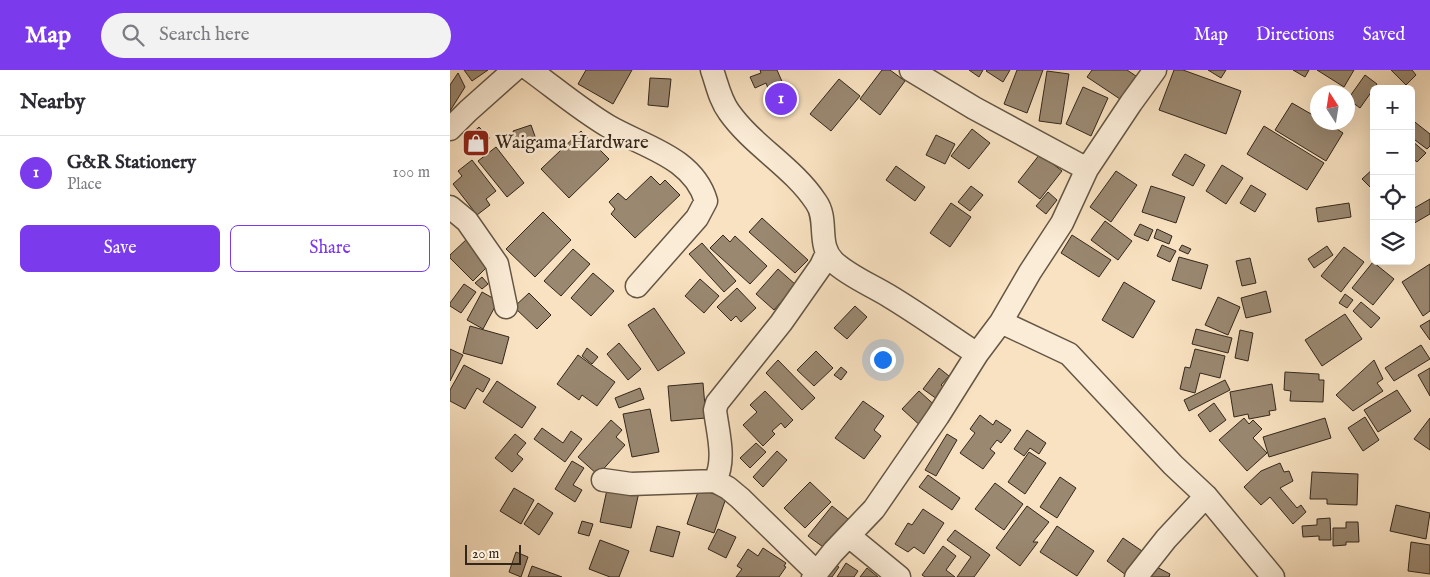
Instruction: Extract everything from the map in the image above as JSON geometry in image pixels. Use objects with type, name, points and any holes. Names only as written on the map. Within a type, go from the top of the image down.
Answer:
[{"type":"street","points":[[450,129],[514,70]]},
{"type":"street","points":[[530,70],[609,127],[645,144],[680,164],[691,173],[703,192],[706,201],[697,218],[637,286]]},
{"type":"street","points":[[712,70],[729,112],[766,151],[794,176],[818,204],[821,212],[822,239],[827,254],[835,263],[890,296],[977,354]]},
{"type":"street","points":[[911,70],[974,108],[1087,170]]},
{"type":"street","points":[[603,480],[631,484],[715,481],[728,488],[740,498],[815,575],[880,501],[938,416],[1062,223],[1087,170],[1155,70]]},
{"type":"street","points":[[450,207],[467,221],[497,264],[506,307]]},
{"type":"street","points":[[715,481],[720,472],[722,460],[715,410],[717,402],[781,323],[811,282],[827,254]]},
{"type":"street","points":[[1000,322],[1069,354],[1173,465],[1206,496],[1273,577]]},
{"type":"street","points":[[1136,577],[1166,539],[1206,496]]},
{"type":"street","points":[[849,536],[899,577]]},
{"type":"building","points":[[464,70],[488,70],[472,81]]},
{"type":"building","points":[[586,70],[632,70],[613,104],[578,84]]},
{"type":"building","points":[[760,70],[777,70],[794,109],[779,116],[766,83],[755,88],[750,77],[761,73]]},
{"type":"building","points":[[882,70],[890,70],[905,81],[880,115],[860,99]]},
{"type":"building","points":[[969,70],[983,70],[979,77]]},
{"type":"building","points":[[987,70],[1010,70],[1003,82]]},
{"type":"building","points":[[1017,70],[1043,70],[1027,113],[1004,104]]},
{"type":"building","points":[[1092,70],[1127,70],[1139,78],[1123,101],[1087,77]]},
{"type":"building","points":[[1174,70],[1183,70],[1241,91],[1226,134],[1159,110]]},
{"type":"building","points":[[1208,70],[1226,70],[1221,78]]},
{"type":"building","points":[[1293,70],[1309,70],[1305,77]]},
{"type":"building","points":[[1317,70],[1354,70],[1345,85],[1341,85]]},
{"type":"building","points":[[1391,70],[1412,70],[1416,75],[1406,85]]},
{"type":"building","points":[[1047,71],[1069,74],[1061,124],[1039,121]]},
{"type":"building","points":[[458,73],[465,87],[450,111],[450,85]]},
{"type":"building","points":[[1365,75],[1377,84],[1370,85],[1370,94],[1360,108],[1355,104],[1355,89]]},
{"type":"building","points":[[650,78],[671,79],[668,107],[648,105]]},
{"type":"building","points":[[839,79],[860,96],[831,131],[810,114]]},
{"type":"building","points":[[1083,87],[1108,98],[1091,136],[1066,124]]},
{"type":"building","points":[[1292,103],[1310,113],[1310,130],[1338,130],[1343,133],[1326,161],[1275,130]]},
{"type":"building","points":[[1415,122],[1430,134],[1430,146],[1427,149],[1415,140]]},
{"type":"building","points":[[531,125],[537,142],[519,148],[513,131]]},
{"type":"building","points":[[1264,126],[1324,163],[1307,190],[1247,154]]},
{"type":"building","points":[[479,127],[490,138],[476,152],[465,140]]},
{"type":"building","points":[[972,129],[990,143],[969,169],[951,156]]},
{"type":"building","points":[[581,131],[609,159],[569,198],[541,169]]},
{"type":"building","points":[[936,135],[955,144],[945,164],[926,155]]},
{"type":"building","points":[[1415,143],[1426,153],[1417,162],[1415,160]]},
{"type":"building","points":[[496,147],[524,183],[507,197],[478,161]]},
{"type":"building","points":[[1040,154],[1062,171],[1040,199],[1018,182]]},
{"type":"building","points":[[1185,154],[1205,165],[1193,186],[1172,175]]},
{"type":"building","points":[[472,160],[496,191],[486,199],[490,205],[477,215],[453,184],[462,176],[458,171]]},
{"type":"building","points":[[1222,165],[1243,178],[1226,204],[1206,191]]},
{"type":"building","points":[[896,166],[925,187],[915,201],[886,180]]},
{"type":"building","points":[[1116,171],[1137,185],[1111,222],[1090,207]]},
{"type":"building","points":[[1370,172],[1370,187],[1362,179]]},
{"type":"building","points":[[651,176],[660,185],[665,180],[680,195],[635,238],[611,214],[615,209],[609,202],[618,193],[626,200]]},
{"type":"building","points":[[1251,185],[1266,194],[1255,212],[1240,203]]},
{"type":"building","points":[[971,186],[983,195],[970,211],[958,202]]},
{"type":"building","points":[[1151,186],[1185,197],[1176,223],[1142,212]]},
{"type":"building","points":[[1048,192],[1057,200],[1046,214],[1036,206]]},
{"type":"building","points":[[1430,199],[1430,214],[1415,223],[1415,208]]},
{"type":"building","points":[[951,203],[971,217],[950,247],[930,233]]},
{"type":"building","points":[[1349,203],[1351,217],[1318,222],[1316,208]]},
{"type":"building","points":[[543,212],[571,240],[535,277],[506,249]]},
{"type":"building","points":[[762,218],[808,260],[795,273],[749,232]]},
{"type":"building","points":[[1105,221],[1132,241],[1118,260],[1091,240]]},
{"type":"building","points":[[1140,224],[1153,230],[1148,241],[1134,235]]},
{"type":"building","points":[[1157,229],[1172,236],[1169,244],[1154,238]]},
{"type":"building","points":[[723,235],[730,242],[735,236],[767,266],[750,284],[710,248]]},
{"type":"building","points":[[1072,235],[1111,260],[1099,277],[1061,253]]},
{"type":"building","points":[[468,238],[492,262],[473,281],[450,258],[450,255]]},
{"type":"building","points":[[702,243],[736,281],[724,292],[689,254]]},
{"type":"building","points":[[1162,245],[1176,251],[1170,262],[1157,256]]},
{"type":"building","points":[[1182,245],[1191,249],[1188,254],[1179,250]]},
{"type":"building","points":[[1327,246],[1333,255],[1314,268],[1308,259]]},
{"type":"building","points":[[1344,247],[1364,262],[1341,292],[1321,276]]},
{"type":"building","points":[[573,249],[590,264],[561,296],[544,281]]},
{"type":"building","points":[[1179,257],[1208,265],[1201,289],[1172,280]]},
{"type":"building","points":[[1250,258],[1256,283],[1242,286],[1236,261]]},
{"type":"building","points":[[1430,264],[1430,311],[1423,316],[1402,282]]},
{"type":"building","points":[[1371,265],[1377,265],[1394,279],[1373,305],[1352,288]]},
{"type":"building","points":[[778,269],[796,285],[774,310],[756,294]]},
{"type":"building","points":[[593,273],[614,291],[591,316],[571,298]]},
{"type":"building","points":[[482,277],[488,284],[482,289],[475,283]]},
{"type":"building","points":[[700,279],[719,296],[704,313],[685,296]]},
{"type":"building","points":[[1124,282],[1155,301],[1133,338],[1102,320]]},
{"type":"building","points":[[464,284],[476,292],[461,313],[450,306],[450,303]]},
{"type":"building","points":[[737,288],[756,308],[741,322],[736,316],[731,321],[717,307]]},
{"type":"building","points":[[1266,291],[1271,312],[1246,318],[1241,298]]},
{"type":"building","points":[[482,292],[498,301],[483,329],[467,320]]},
{"type":"building","points":[[529,293],[551,315],[537,329],[514,307]]},
{"type":"building","points":[[1345,294],[1353,300],[1347,308],[1339,303]]},
{"type":"building","points":[[1218,297],[1240,307],[1228,335],[1205,325]]},
{"type":"building","points":[[1361,302],[1380,318],[1371,328],[1353,311]]},
{"type":"building","points":[[855,306],[867,317],[847,339],[834,328]]},
{"type":"building","points":[[654,308],[685,353],[658,371],[628,325]]},
{"type":"building","points":[[1345,314],[1362,339],[1322,366],[1305,340]]},
{"type":"building","points":[[1430,320],[1430,340],[1420,326]]},
{"type":"building","points":[[470,326],[509,337],[502,364],[463,353]]},
{"type":"building","points":[[1196,329],[1232,338],[1228,353],[1192,344]]},
{"type":"building","points":[[1240,330],[1253,333],[1248,361],[1235,358]]},
{"type":"building","points":[[619,343],[641,369],[628,380],[607,354]]},
{"type":"building","points":[[1421,345],[1430,359],[1394,381],[1385,368]]},
{"type":"building","points":[[587,348],[598,357],[592,364],[582,356]]},
{"type":"building","points":[[450,349],[463,355],[450,381]]},
{"type":"building","points":[[1195,349],[1225,356],[1220,378],[1200,373],[1195,393],[1180,389],[1185,367],[1190,368]]},
{"type":"building","points":[[816,351],[833,368],[814,386],[797,370]]},
{"type":"building","points":[[578,355],[615,382],[597,406],[582,395],[579,400],[557,384]]},
{"type":"building","points":[[778,360],[815,398],[802,410],[766,373]]},
{"type":"building","points":[[1374,360],[1383,379],[1377,383],[1383,391],[1353,411],[1336,395]]},
{"type":"building","points":[[464,365],[490,379],[483,392],[477,388],[465,409],[450,401],[450,390]]},
{"type":"building","points":[[841,367],[847,372],[841,380],[834,375]]},
{"type":"building","points":[[939,368],[949,376],[941,385],[945,388],[937,399],[923,389]]},
{"type":"building","points":[[1430,368],[1430,396],[1418,375]]},
{"type":"building","points":[[1285,372],[1319,374],[1319,380],[1324,380],[1323,402],[1290,401],[1291,391],[1284,390]]},
{"type":"building","points":[[1225,380],[1230,390],[1189,411],[1184,400]]},
{"type":"building","points":[[497,381],[536,407],[522,428],[483,402]]},
{"type":"building","points":[[703,383],[706,418],[671,421],[668,386]]},
{"type":"building","points":[[1272,384],[1276,410],[1269,411],[1270,415],[1249,419],[1248,414],[1234,417],[1230,392]]},
{"type":"building","points":[[640,388],[644,399],[619,408],[615,398]]},
{"type":"building","points":[[1397,390],[1411,411],[1378,432],[1364,410]]},
{"type":"building","points":[[765,391],[793,420],[785,428],[781,423],[772,431],[775,434],[763,446],[743,425],[757,412],[750,405]]},
{"type":"building","points":[[919,391],[940,410],[923,428],[902,409]]},
{"type":"building","points":[[863,401],[884,416],[874,430],[881,436],[864,459],[835,438]]},
{"type":"building","points":[[1214,403],[1226,420],[1210,432],[1198,415]]},
{"type":"building","points":[[650,409],[659,452],[632,457],[623,414]]},
{"type":"building","points":[[980,415],[993,425],[996,420],[1011,430],[1001,443],[997,440],[990,449],[995,453],[983,469],[960,453],[975,433],[970,429]]},
{"type":"building","points":[[1365,417],[1379,440],[1363,451],[1348,428]]},
{"type":"building","points":[[1244,418],[1249,424],[1253,420],[1262,429],[1253,438],[1267,453],[1247,471],[1219,440]]},
{"type":"building","points":[[1325,418],[1331,438],[1269,457],[1263,437]]},
{"type":"building","points":[[1430,418],[1430,450],[1414,439]]},
{"type":"building","points":[[611,420],[622,430],[616,437],[625,445],[598,475],[578,457]]},
{"type":"building","points":[[542,428],[563,443],[571,431],[582,439],[565,462],[534,439]]},
{"type":"building","points":[[1027,430],[1046,443],[1039,454],[1030,448],[1024,456],[1014,449]]},
{"type":"building","points":[[515,434],[526,443],[517,454],[523,459],[512,472],[495,458]]},
{"type":"building","points":[[947,434],[957,440],[936,476],[925,470]]},
{"type":"building","points":[[756,443],[766,452],[750,468],[740,458]]},
{"type":"building","points":[[777,451],[787,460],[763,487],[753,477]]},
{"type":"building","points":[[1029,452],[1046,463],[1025,494],[1008,482]]},
{"type":"building","points":[[572,461],[584,468],[573,485],[582,490],[575,502],[555,489]]},
{"type":"building","points":[[1280,463],[1284,472],[1289,471],[1293,481],[1280,488],[1297,508],[1301,505],[1306,512],[1293,524],[1270,497],[1261,505],[1244,487],[1261,471]]},
{"type":"building","points":[[1312,472],[1358,474],[1357,505],[1327,504],[1327,499],[1310,499]]},
{"type":"building","points":[[928,475],[960,498],[952,510],[919,487]]},
{"type":"building","points":[[1060,477],[1076,488],[1057,518],[1040,507]]},
{"type":"building","points":[[810,482],[831,502],[805,528],[784,508]]},
{"type":"building","points":[[995,483],[1023,504],[1004,530],[975,509]]},
{"type":"building","points":[[608,485],[639,492],[631,528],[600,522]]},
{"type":"building","points":[[514,488],[534,500],[521,524],[500,511]]},
{"type":"building","points":[[699,489],[726,498],[714,533],[687,524]]},
{"type":"building","points":[[538,503],[553,513],[539,535],[524,524]]},
{"type":"building","points":[[1396,505],[1430,513],[1426,539],[1390,531]]},
{"type":"building","points":[[832,506],[853,523],[830,552],[808,536]]},
{"type":"building","points":[[1027,506],[1049,522],[1033,542],[1038,542],[1020,566],[996,548]]},
{"type":"building","points":[[923,509],[944,523],[924,554],[914,547],[908,552],[895,544],[908,523],[912,525]]},
{"type":"building","points":[[1330,518],[1331,540],[1319,540],[1319,536],[1303,537],[1302,526],[1317,525],[1317,519]]},
{"type":"building","points":[[582,521],[593,524],[589,536],[578,533]]},
{"type":"building","points":[[1346,522],[1358,522],[1359,542],[1346,542],[1346,545],[1333,546],[1333,528],[1346,528]]},
{"type":"building","points":[[657,526],[680,532],[673,557],[650,551]]},
{"type":"building","points":[[1057,526],[1094,551],[1077,576],[1040,552]]},
{"type":"building","points":[[718,529],[736,537],[726,558],[708,549]]},
{"type":"building","points":[[955,530],[990,555],[974,577],[957,577],[971,557],[947,540]]},
{"type":"building","points":[[1123,538],[1142,551],[1126,575],[1107,561]]},
{"type":"building","points":[[600,540],[629,551],[619,577],[610,577],[589,569]]},
{"type":"building","points":[[1411,542],[1430,545],[1430,574],[1408,571]]},
{"type":"building","points":[[943,546],[956,556],[946,570],[955,577],[925,577],[922,575]]},
{"type":"building","points":[[763,548],[786,563],[784,566],[786,567],[779,577],[736,577],[742,569],[737,566],[748,549],[758,556]]},
{"type":"building","points":[[516,552],[528,557],[521,577],[509,572]]},
{"type":"building","points":[[831,562],[839,567],[832,577],[821,577]]},
{"type":"building","points":[[846,563],[858,571],[854,577],[837,577]]},
{"type":"building","points":[[1151,564],[1170,574],[1169,577],[1143,577]]},
{"type":"building","points":[[532,566],[562,577],[528,577]]},
{"type":"building","points":[[867,568],[878,577],[860,577]]},
{"type":"place","name":"G&R Stationery","points":[[781,99]]},
{"type":"place","name":"Waigama Hardware","points":[[476,143]]}]
